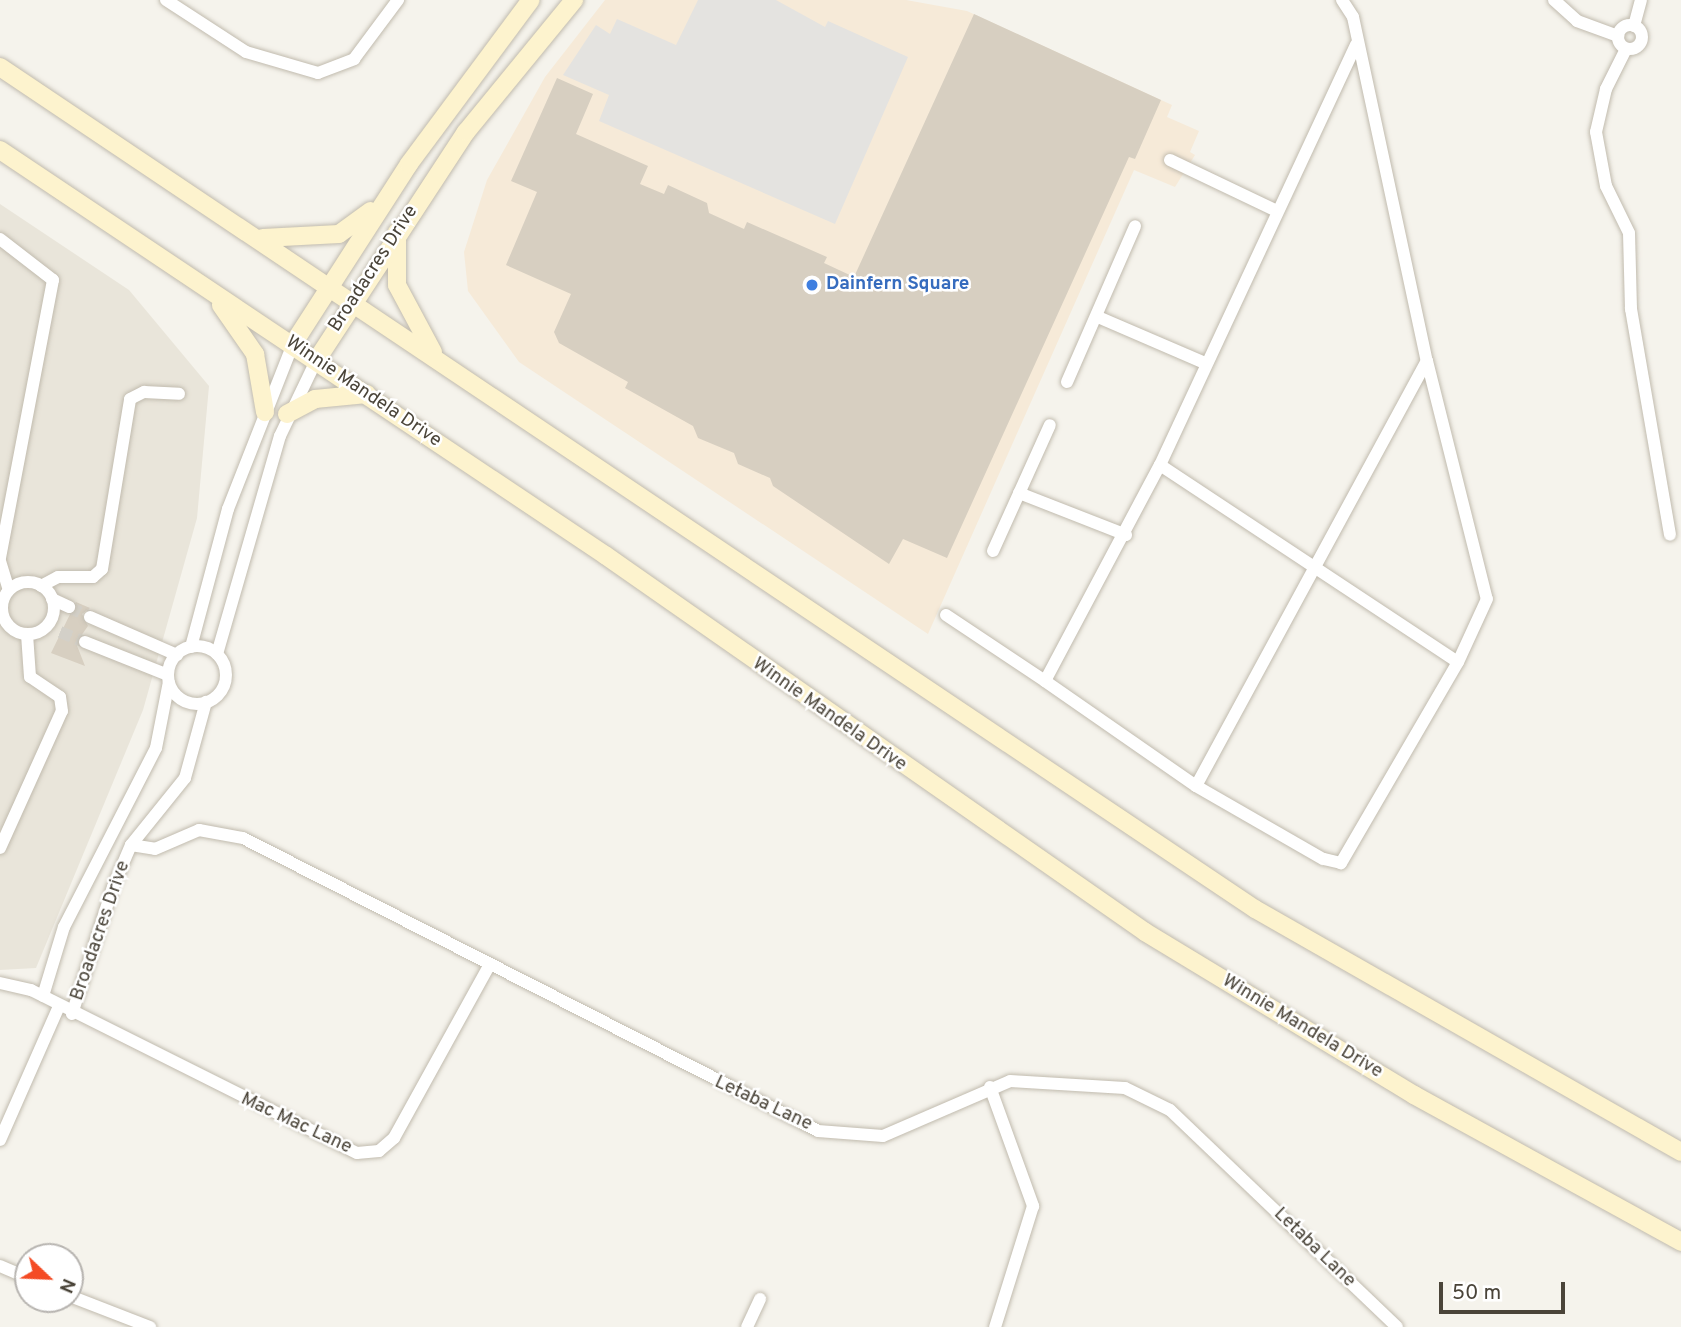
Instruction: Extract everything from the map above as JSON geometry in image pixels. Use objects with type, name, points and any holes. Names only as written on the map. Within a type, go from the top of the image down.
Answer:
[{"type":"main road","name":"Broadacres Drive","points":[[293,344],[384,200],[531,0]]},
{"type":"main road","name":"Broadacres Drive","points":[[316,361],[350,301],[467,132],[574,0]]},
{"type":"main road","points":[[0,67],[263,238],[350,301],[1255,909],[1681,1152]]},
{"type":"main road","name":"Winnie Mandela Drive","points":[[0,150],[216,298],[293,344],[367,394],[1145,932],[1414,1095],[1681,1242]]},
{"type":"main road","points":[[263,238],[339,234],[384,200]]},
{"type":"main road","points":[[397,230],[397,285],[404,307],[439,360]]},
{"type":"main road","points":[[216,298],[255,354],[265,412]]},
{"type":"main road","points":[[287,414],[315,399],[367,394]]},
{"type":"street","points":[[166,0],[246,52],[318,73],[354,58],[398,0]]},
{"type":"street","points":[[946,615],[1196,786],[1323,859],[1341,863],[1458,662],[1487,599],[1427,361],[1356,44],[1353,17],[1342,0]]},
{"type":"street","points":[[1554,0],[1577,21],[1618,36],[1626,49]]},
{"type":"street","points":[[1641,0],[1634,26],[1640,43],[1626,49],[1606,89],[1595,132],[1606,186],[1629,233],[1631,309],[1671,535]]},
{"type":"street","points":[[1618,36],[1634,26]]},
{"type":"street","points":[[1045,681],[1126,535],[1356,44]]},
{"type":"street","points":[[1170,159],[1277,211]]},
{"type":"street","points":[[1068,382],[1135,226]]},
{"type":"street","points":[[0,239],[53,280],[4,501],[0,560],[9,590],[2,620],[27,634]]},
{"type":"street","points":[[1098,317],[1205,363]]},
{"type":"street","name":"Broadacres Drive","points":[[191,647],[228,509],[293,344]]},
{"type":"street","name":"Broadacres Drive","points":[[217,654],[287,414],[316,361]]},
{"type":"street","points":[[1196,786],[1427,361]]},
{"type":"street","points":[[9,590],[25,583],[41,586],[58,577],[93,577],[102,569],[130,400],[144,392],[179,394]]},
{"type":"street","points":[[993,551],[1050,425]]},
{"type":"street","points":[[1160,465],[1458,662]]},
{"type":"street","points":[[1019,493],[1126,535]]},
{"type":"street","points":[[41,586],[52,599],[68,607]]},
{"type":"street","points":[[46,626],[52,599]]},
{"type":"street","points":[[90,617],[177,655]]},
{"type":"street","points":[[27,634],[46,626],[60,632]]},
{"type":"street","points":[[115,655],[123,633]]},
{"type":"street","points":[[0,848],[62,711],[60,697],[30,677],[27,634]]},
{"type":"street","points":[[85,642],[169,679],[187,702],[206,702],[224,685],[225,669],[217,654],[191,647],[177,655],[169,679]]},
{"type":"street","name":"Broadacres Drive","points":[[43,996],[64,927],[156,748],[169,679]]},
{"type":"street","name":"Broadacres Drive","points":[[72,1014],[131,845],[185,778],[206,702]]},
{"type":"street","name":"Letaba Lane","points":[[131,845],[155,849],[199,830],[243,838],[489,966],[818,1131],[883,1136],[990,1087],[1036,1078],[1101,1083],[1170,1110],[1397,1327]]},
{"type":"street","name":"Mac Mac Lane","points":[[0,983],[43,996],[72,1014],[342,1147],[370,1152],[394,1138],[489,966]]},
{"type":"street","name":"Broadacres Drive","points":[[0,1140],[59,1006]]},
{"type":"street","points":[[990,1087],[1033,1206],[995,1327]]},
{"type":"street","points":[[747,1327],[760,1299]]},
{"type":"street","points":[[84,1301],[150,1327]]},
{"type":"shaded area","name":"Dainfern Square","points":[[605,0],[906,0],[967,11],[1172,105],[1167,117],[1199,131],[1190,152],[1195,155],[1175,187],[1134,170],[928,634],[519,362],[468,291],[464,252],[487,180],[545,77]]},
{"type":"shaded area","points":[[698,0],[776,0],[825,27],[828,21],[908,57],[835,224],[599,121],[609,95],[563,75],[596,25],[610,34],[617,19],[676,45]]},
{"type":"shaded area","points":[[0,204],[129,290],[209,386],[197,518],[143,710],[36,968],[0,970]]},
{"type":"building","name":"Dainfern Square","points":[[974,14],[1161,100],[1135,159],[1129,157],[947,558],[903,539],[889,564],[773,486],[770,478],[738,464],[734,453],[698,438],[693,426],[625,388],[628,382],[559,343],[554,332],[571,294],[506,265],[537,192],[511,181],[557,78],[593,94],[576,134],[648,166],[640,184],[664,194],[668,185],[707,203],[709,213],[744,229],[747,222],[827,257],[824,263],[854,277]]},
{"type":"building","points":[[76,602],[90,608],[82,614],[88,626],[76,643],[85,666],[51,653]]},
{"type":"tunnel","points":[[69,607],[90,617]]},
{"type":"tunnel","points":[[60,632],[85,642]]},
{"type":"place","name":"Dainfern Square","points":[[812,285]]}]
